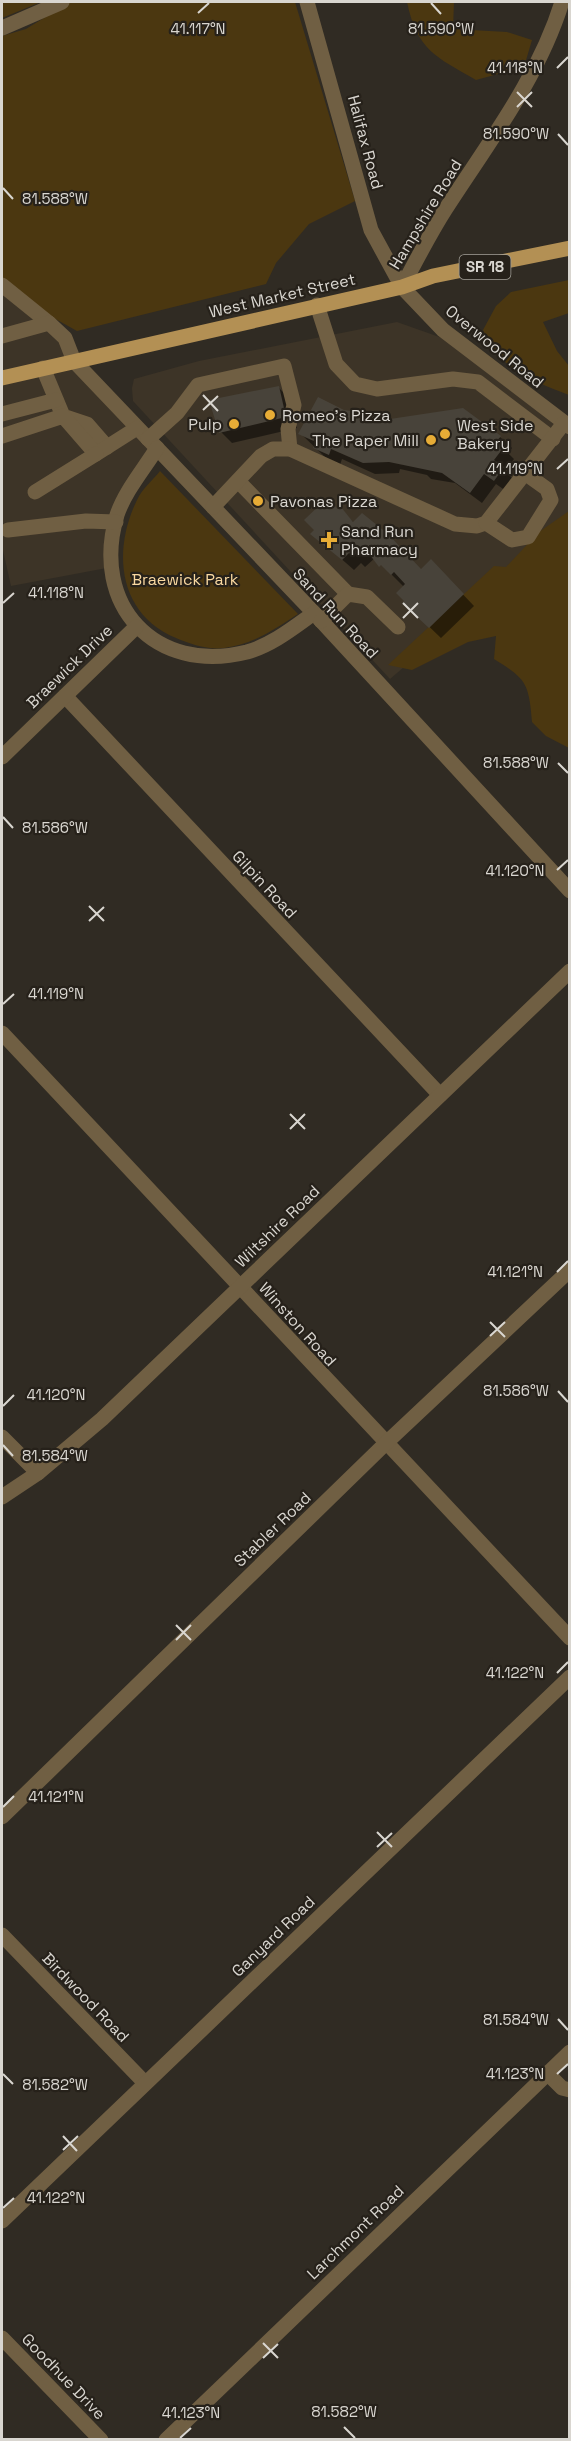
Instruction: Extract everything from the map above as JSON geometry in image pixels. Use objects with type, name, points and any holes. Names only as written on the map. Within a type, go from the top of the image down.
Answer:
[{"type":"main road","name":"West Market Street","points":[[2,378],[402,286],[433,276],[570,248]]},
{"type":"street","points":[[2,28],[62,2]]},
{"type":"street","name":"Halifax Road","points":[[307,2],[371,230],[402,286]]},
{"type":"street","name":"Hampshire Road","points":[[402,286],[444,212],[497,132],[540,59],[553,30],[561,2]]},
{"type":"street","name":"Sand Run Road","points":[[2,285],[65,338],[74,361],[317,617],[570,891]]},
{"type":"street","name":"Overwood Road","points":[[402,286],[443,330],[567,425]]},
{"type":"street","points":[[317,305],[336,364],[355,384],[377,389],[453,379],[478,382],[553,439]]},
{"type":"street","points":[[2,336],[49,323]]},
{"type":"street","points":[[35,492],[101,451],[147,438],[177,413],[198,385],[284,366],[294,405],[288,429],[290,449]]},
{"type":"street","points":[[43,368],[63,416],[101,451]]},
{"type":"street","points":[[2,414],[56,400]]},
{"type":"street","points":[[2,436],[63,416]]},
{"type":"street","points":[[213,507],[261,456],[273,449],[290,449],[455,524],[477,526],[486,523],[553,439],[567,425]]},
{"type":"street","points":[[147,438],[123,501],[111,546],[114,585],[123,608],[136,627],[174,649],[216,657],[262,647],[317,617],[348,594]]},
{"type":"street","points":[[486,523],[512,540],[528,537],[551,500],[547,489],[526,474]]},
{"type":"street","points":[[238,481],[348,594],[367,597],[398,627]]},
{"type":"street","points":[[8,530],[86,521],[116,522]]},
{"type":"street","name":"Braewick Drive","points":[[2,757],[136,627]]},
{"type":"street","name":"Gilpin Road","points":[[65,696],[440,1095]]},
{"type":"street","name":"Wiltshire Road","points":[[2,1497],[38,1473],[102,1419],[570,971]]},
{"type":"street","name":"Winston Road","points":[[2,1033],[385,1444],[570,1638]]},
{"type":"street","name":"Stabler Road","points":[[2,1817],[385,1444],[570,1270]]},
{"type":"street","points":[[2,1437],[38,1473]]},
{"type":"street","name":"Ganyard Road","points":[[2,2221],[570,1677]]},
{"type":"street","name":"Birdwood Road","points":[[2,1935],[145,2083]]},
{"type":"street","name":"Larchmont Road","points":[[166,2439],[570,2052]]},
{"type":"street","points":[[547,2073],[562,2088],[570,2090]]},
{"type":"street","name":"Goodhue Drive","points":[[2,2338],[100,2439]]},
{"type":"shaded area","points":[[2,280],[157,448],[123,501],[112,567],[11,586],[2,546]]},
{"type":"shaded area","points":[[397,322],[445,339],[569,436],[569,527],[390,679],[133,401],[132,388],[134,379],[199,361]]},
{"type":"green space","points":[[2,2],[41,2],[2,18]]},
{"type":"green space","points":[[70,2],[295,2],[355,201],[309,224],[276,263],[266,284],[77,331],[2,289],[2,36],[26,29]]},
{"type":"green space","points":[[407,2],[454,2],[453,29],[507,32],[532,40],[524,67],[476,80],[430,50],[416,31]]},
{"type":"green space","points":[[569,280],[569,313],[543,322],[557,351],[569,366],[569,395],[518,372],[497,354],[483,330],[496,306],[511,292]]},
{"type":"green space","name":"Braewick Park","points":[[160,471],[298,614],[272,631],[244,644],[212,648],[176,638],[157,627],[142,613],[125,579],[124,540],[137,500]]},
{"type":"green space","points":[[569,511],[569,748],[546,736],[532,722],[524,683],[494,659],[496,636],[468,642],[412,670],[388,665],[494,566],[506,567],[539,532]]},
{"type":"building","points":[[279,386],[286,417],[219,433],[209,400]]},
{"type":"building","points":[[318,397],[344,410],[386,416],[385,418],[390,419],[463,408],[501,436],[497,441],[504,447],[494,460],[504,467],[494,481],[484,474],[470,493],[442,473],[389,462],[363,463],[331,449],[329,455],[313,448],[316,442],[298,434]]},
{"type":"building","points":[[327,498],[338,509],[341,507],[353,522],[362,513],[388,534],[421,569],[431,559],[464,594],[429,628],[402,603],[404,601],[396,593],[405,584],[394,572],[391,575],[381,565],[379,567],[364,547],[353,556],[349,553],[342,560],[310,534],[314,530],[304,520]]},
{"type":"place","name":"Romeo's Pizza","points":[[270,415]]},
{"type":"place","name":"Pulp","points":[[234,424]]},
{"type":"place","name":"West Side Bakery","points":[[445,434]]},
{"type":"place","name":"The Paper Mill","points":[[431,440]]},
{"type":"place","name":"Pavonas Pizza","points":[[258,501]]},
{"type":"place","name":"Sand Run Pharmacy","points":[[329,540]]}]
